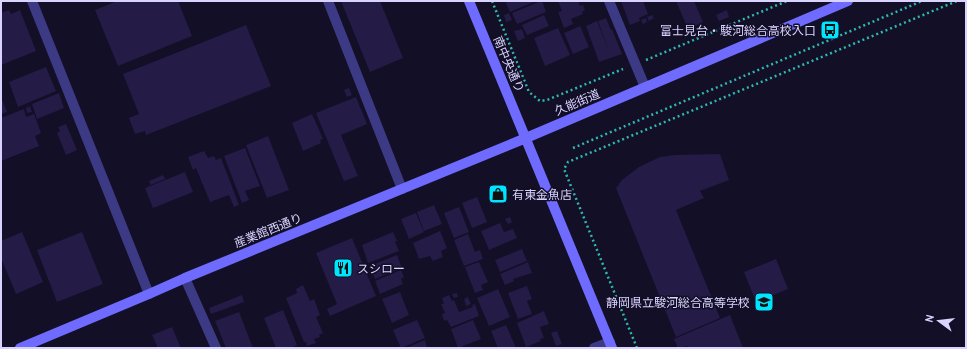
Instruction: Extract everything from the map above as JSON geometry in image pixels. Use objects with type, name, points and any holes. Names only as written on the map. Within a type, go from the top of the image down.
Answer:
[{"type":"street","points":[[32,1],[149,294]]},
{"type":"street","points":[[328,1],[402,189]]},
{"type":"street","name":"南中央通り","points":[[469,1],[526,138]]},
{"type":"street","points":[[609,1],[645,87]]},
{"type":"street","name":"久能街道","points":[[526,138],[848,1]]},
{"type":"street","points":[[526,138],[611,345],[594,348]]},
{"type":"street","name":"産業館西通り","points":[[20,348],[185,278],[526,138]]},
{"type":"street","points":[[185,278],[216,348]]},
{"type":"path","points":[[573,148],[922,1]]},
{"type":"path","points":[[637,348],[564,169],[568,162],[957,1]]},
{"type":"building","points":[[117,1],[178,1],[192,36],[118,66],[95,10]]},
{"type":"building","points":[[341,1],[380,1],[403,58],[370,72]]},
{"type":"building","points":[[505,1],[536,1],[510,12]]},
{"type":"building","points":[[541,1],[546,12],[517,24],[512,13]]},
{"type":"building","points":[[558,1],[578,1],[580,6],[583,5],[585,10],[582,12],[583,14],[571,19],[573,24],[564,28],[558,12],[562,11]]},
{"type":"building","points":[[621,1],[643,1],[648,14],[639,18],[640,21],[630,25]]},
{"type":"building","points":[[676,1],[694,1],[703,22],[688,29]]},
{"type":"building","points":[[9,10],[11,14],[20,10],[36,51],[1,65],[1,13]]},
{"type":"building","points":[[727,10],[729,17],[719,21],[716,15]]},
{"type":"building","points":[[509,13],[512,20],[506,22],[504,15]]},
{"type":"building","points":[[544,15],[549,26],[527,35],[522,25]]},
{"type":"building","points":[[652,15],[654,18],[649,21],[647,17]]},
{"type":"building","points":[[606,18],[622,54],[599,62],[586,26],[597,21],[609,52],[598,21]]},
{"type":"building","points":[[646,18],[647,22],[643,24],[641,20]]},
{"type":"building","points":[[246,25],[271,86],[146,135],[145,131],[135,134],[129,118],[139,114],[123,74]]},
{"type":"building","points":[[580,26],[589,47],[573,54],[564,33]]},
{"type":"building","points":[[558,28],[570,55],[545,66],[534,38]]},
{"type":"building","points":[[522,29],[525,38],[518,41],[514,31]]},
{"type":"building","points":[[46,67],[56,91],[18,107],[9,82]]},
{"type":"building","points":[[349,88],[352,95],[347,97],[344,90]]},
{"type":"building","points":[[59,93],[64,108],[37,119],[32,104]]},
{"type":"building","points":[[1,97],[7,112],[1,114]]},
{"type":"building","points":[[356,97],[367,124],[341,135],[358,176],[344,181],[316,113]]},
{"type":"building","points":[[30,106],[32,112],[27,113],[26,108]]},
{"type":"building","points":[[24,109],[26,117],[34,114],[41,133],[35,136],[39,146],[1,161],[1,118]]},
{"type":"building","points":[[312,114],[323,139],[320,140],[321,143],[303,151],[292,123]]},
{"type":"building","points":[[66,124],[77,150],[66,155],[57,133],[60,131],[58,127]]},
{"type":"building","points":[[268,136],[289,190],[267,198],[246,145]]},
{"type":"building","points":[[245,148],[260,186],[245,191],[249,200],[242,203],[224,156]]},
{"type":"building","points":[[204,151],[208,158],[214,156],[216,160],[221,158],[239,205],[234,207],[229,195],[210,202],[196,168],[193,170],[188,157]]},
{"type":"building","points":[[720,154],[729,180],[700,191],[704,198],[676,210],[720,318],[676,337],[616,188],[622,180],[639,167],[660,157],[675,155]]},
{"type":"building","points":[[185,172],[193,192],[153,208],[145,188]]},
{"type":"building","points":[[163,175],[165,179],[150,185],[149,181]]},
{"type":"building","points":[[477,197],[487,222],[472,228],[462,203]]},
{"type":"building","points":[[434,205],[442,224],[424,231],[417,212]]},
{"type":"building","points":[[459,207],[469,232],[454,238],[444,213]]},
{"type":"building","points":[[416,213],[424,232],[409,239],[401,219]]},
{"type":"building","points":[[510,217],[512,222],[508,224],[505,219]]},
{"type":"building","points":[[500,223],[504,232],[513,229],[517,238],[489,250],[481,231]]},
{"type":"building","points":[[440,231],[447,248],[441,251],[443,257],[433,261],[430,256],[419,259],[413,243]]},
{"type":"building","points":[[22,232],[43,282],[16,294],[1,258],[1,241]]},
{"type":"building","points":[[82,232],[103,284],[57,302],[37,250]]},
{"type":"building","points":[[393,232],[399,251],[368,263],[362,245]]},
{"type":"building","points":[[468,234],[475,252],[480,250],[483,259],[464,266],[454,240]]},
{"type":"building","points":[[352,238],[376,296],[330,316],[327,309],[337,304],[316,253]]},
{"type":"building","points":[[522,249],[527,261],[500,272],[495,260]]},
{"type":"building","points":[[397,255],[402,268],[375,279],[370,266]]},
{"type":"building","points":[[776,259],[788,289],[756,302],[744,272]]},
{"type":"building","points":[[479,262],[488,282],[481,285],[483,290],[475,293],[465,267]]},
{"type":"building","points":[[528,262],[532,273],[513,279],[514,281],[505,285],[500,274]]},
{"type":"building","points":[[401,270],[404,277],[401,279],[403,284],[380,294],[375,281]]},
{"type":"building","points":[[303,285],[310,301],[314,299],[320,315],[316,317],[323,333],[319,335],[320,337],[314,339],[316,343],[307,346],[286,298],[297,293],[296,289]]},
{"type":"building","points":[[527,286],[532,299],[527,301],[532,314],[518,319],[508,293]]},
{"type":"building","points":[[498,289],[510,317],[489,326],[477,298]]},
{"type":"building","points":[[400,292],[409,315],[392,323],[382,299]]},
{"type":"building","points":[[457,293],[458,297],[454,298],[452,294]]},
{"type":"building","points":[[242,295],[244,302],[211,314],[209,308]]},
{"type":"building","points":[[449,295],[452,301],[454,300],[459,312],[473,307],[472,305],[475,304],[479,316],[451,327],[447,320],[444,321],[442,314],[445,313],[441,304],[444,304],[442,298]]},
{"type":"building","points":[[468,297],[471,304],[466,306],[464,299]]},
{"type":"building","points":[[283,310],[297,345],[291,348],[276,348],[264,318]]},
{"type":"building","points":[[544,311],[549,324],[540,327],[544,338],[540,339],[541,341],[526,347],[517,323]]},
{"type":"building","points":[[239,312],[253,348],[226,348],[215,321]]},
{"type":"building","points":[[730,315],[743,348],[688,348],[687,346],[678,348],[674,339]]},
{"type":"building","points":[[417,320],[425,338],[401,348],[393,330]]},
{"type":"building","points":[[473,320],[481,339],[458,348],[451,329]]},
{"type":"building","points":[[506,325],[516,348],[498,348],[491,331]]},
{"type":"building","points":[[172,327],[181,348],[158,348],[152,335]]},
{"type":"building","points":[[557,331],[562,344],[556,346],[551,333]]},
{"type":"building","points":[[425,340],[427,348],[406,348]]},
{"type":"place","name":"富士見台・駿河総合高校入口","points":[[830,30]]},
{"type":"place","name":"有東金魚店","points":[[498,194]]},
{"type":"place","name":"スシロー","points":[[343,268]]},
{"type":"place","name":"静岡県立駿河総合高等学校","points":[[764,302]]}]
